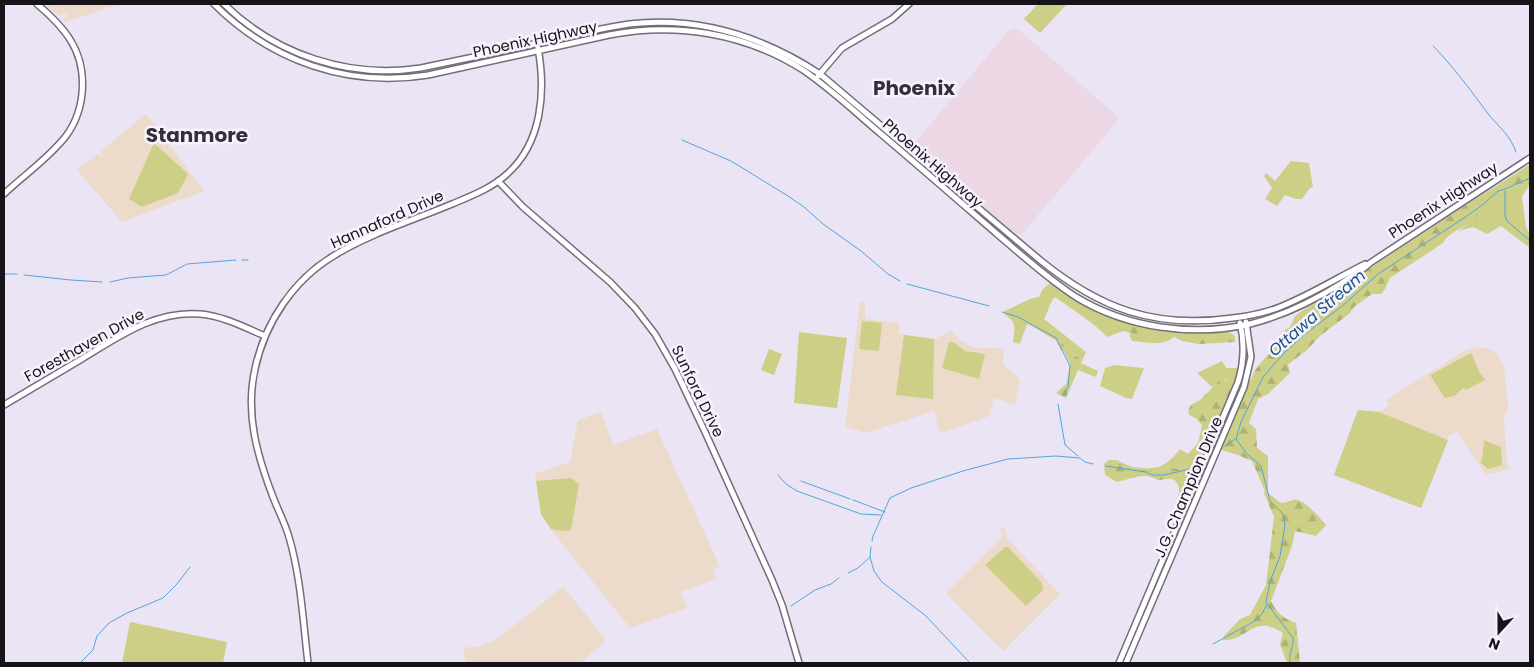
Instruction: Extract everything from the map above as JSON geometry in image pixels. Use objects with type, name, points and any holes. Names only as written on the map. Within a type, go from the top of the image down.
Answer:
[{"type":"main road","points":[[4,194],[65,137],[76,117],[82,96],[82,70],[72,42],[56,21],[37,4]]},
{"type":"main road","name":"Phoenix Highway","points":[[214,4],[245,31],[283,54],[316,68],[345,74],[385,78],[414,77],[630,31],[655,29],[688,30],[720,36],[757,47],[792,64],[815,79],[1029,261],[1078,298],[1103,310],[1147,324],[1184,329],[1225,328],[1244,325],[1279,315],[1303,305],[1355,274],[1530,158]]},
{"type":"main road","name":"Phoenix Highway","points":[[224,4],[260,33],[290,50],[330,64],[355,69],[384,71],[408,70],[629,24],[685,23],[717,28],[752,38],[798,59],[820,74],[1034,256],[1073,286],[1112,306],[1157,319],[1201,322],[1242,317],[1281,307],[1370,263]]},
{"type":"main road","points":[[815,79],[842,48],[892,19],[909,4]]},
{"type":"main road","name":"Hannaford Drive","points":[[308,663],[294,555],[284,522],[261,462],[252,424],[253,381],[257,359],[265,336],[279,309],[296,287],[324,262],[355,244],[470,196],[507,174],[521,158],[538,122],[542,89],[537,44]]},
{"type":"main road","name":"Sunford Drive","points":[[498,181],[523,207],[610,282],[640,314],[655,334],[672,363],[705,432],[772,582],[782,605],[799,663]]},
{"type":"main road","name":"Foresthaven Drive","points":[[4,405],[128,332],[162,318],[187,314],[208,315],[230,321],[265,336]]},
{"type":"main road","name":"J.G. Champion Drive","points":[[1126,663],[1244,387],[1251,358],[1242,317]]},
{"type":"main road","name":"J.G. Champion Drive","points":[[1119,663],[1238,382],[1244,357],[1244,325]]},
{"type":"main road","points":[[1225,328],[1236,329],[1243,339]]},
{"type":"shaded area","points":[[45,4],[120,4],[65,22],[62,19],[68,17],[65,13],[59,16]]},
{"type":"shaded area","points":[[1014,28],[1019,30],[1119,119],[1020,235],[1016,234],[914,148],[913,145],[1009,30]]},
{"type":"shaded area","points":[[146,114],[204,191],[122,222],[77,170],[98,154],[102,157],[103,155],[100,152]]},
{"type":"shaded area","points":[[860,301],[865,302],[865,319],[899,323],[899,334],[934,339],[951,331],[960,340],[973,347],[1004,349],[1003,365],[1018,377],[1020,381],[1015,405],[994,398],[989,416],[942,433],[939,430],[934,411],[866,433],[845,427]]},
{"type":"shaded area","points":[[1476,347],[1487,348],[1497,353],[1504,366],[1508,408],[1504,418],[1505,436],[1507,463],[1510,469],[1486,475],[1457,432],[1449,436],[1421,508],[1334,475],[1358,410],[1379,412],[1389,405],[1386,400],[1464,351]]},
{"type":"shaded area","points":[[601,412],[613,445],[657,429],[720,567],[712,569],[716,579],[681,592],[687,608],[630,628],[552,531],[541,514],[535,474],[570,462],[578,420]]},
{"type":"shaded area","points":[[1005,527],[1007,538],[1060,594],[1003,651],[946,593],[1002,537],[1000,528]]},
{"type":"shaded area","points":[[564,586],[564,589],[605,639],[604,643],[582,663],[466,663],[463,648],[481,646],[497,639]]},
{"type":"green space","points":[[1038,4],[1067,4],[1040,33],[1024,19]]},
{"type":"green space","points":[[154,143],[188,174],[178,193],[142,207],[129,199]]},
{"type":"green space","points":[[1291,161],[1309,163],[1313,187],[1310,188],[1302,199],[1285,195],[1277,206],[1265,199],[1272,188],[1264,176],[1266,173],[1275,181]]},
{"type":"green space","points":[[1530,164],[1530,184],[1512,188],[1507,185],[1506,180]]},
{"type":"green space","points":[[1506,180],[1507,185],[1516,187],[1530,184],[1522,197],[1526,227],[1530,234],[1530,248],[1501,226],[1487,234],[1473,227],[1458,231],[1472,221],[1477,207],[1469,203]]},
{"type":"green space","points":[[1469,203],[1480,211],[1472,221],[1451,234],[1443,243],[1390,278],[1381,294],[1372,294],[1354,307],[1349,314],[1321,335],[1307,350],[1290,363],[1288,365],[1290,373],[1268,394],[1258,399],[1249,423],[1256,429],[1257,448],[1268,456],[1268,493],[1281,503],[1293,500],[1302,502],[1326,525],[1316,536],[1295,531],[1292,546],[1271,601],[1281,615],[1296,623],[1300,663],[1287,663],[1280,644],[1283,633],[1273,628],[1258,627],[1239,637],[1223,640],[1224,636],[1240,619],[1250,615],[1266,585],[1274,517],[1252,461],[1221,450],[1227,437],[1223,433],[1213,431],[1209,437],[1202,440],[1199,439],[1202,425],[1197,419],[1189,415],[1188,410],[1191,405],[1200,400],[1222,378],[1228,381],[1232,379],[1251,380],[1257,367],[1276,345],[1282,332],[1290,327],[1295,316]]},
{"type":"green space","points":[[1050,283],[1086,306],[1116,320],[1123,328],[1123,331],[1107,337],[1089,321],[1055,297],[1051,302],[1044,319],[1086,352],[1081,363],[1098,371],[1096,377],[1078,370],[1082,368],[1078,357],[1066,350],[1063,343],[1027,324],[1020,344],[1013,342],[1014,326],[1011,320],[1004,314],[1004,311],[1039,297],[1042,290]]},
{"type":"green space","points":[[1116,320],[1159,331],[1155,334],[1151,332],[1151,336],[1146,341],[1139,340],[1134,334],[1123,331],[1123,328]]},
{"type":"green space","points":[[862,321],[882,323],[879,351],[859,349]]},
{"type":"green space","points":[[1159,331],[1170,332],[1174,337],[1164,342],[1149,343],[1132,341],[1129,334],[1134,334],[1141,340],[1144,340],[1151,332],[1155,334]]},
{"type":"green space","points":[[1227,331],[1235,336],[1235,342],[1199,344],[1182,341],[1171,335],[1170,332],[1204,333]]},
{"type":"green space","points":[[799,332],[847,338],[837,408],[794,403]]},
{"type":"green space","points":[[904,335],[934,339],[933,399],[896,395]]},
{"type":"green space","points":[[1056,341],[1063,343],[1066,350],[1078,357],[1082,368],[1078,370],[1066,398],[1056,393],[1066,384],[1070,363]]},
{"type":"green space","points":[[949,342],[953,342],[965,351],[985,354],[979,379],[942,368]]},
{"type":"green space","points":[[769,349],[782,354],[774,375],[761,370]]},
{"type":"green space","points":[[1471,353],[1485,380],[1466,390],[1463,388],[1454,396],[1445,398],[1430,375]]},
{"type":"green space","points":[[1222,361],[1226,368],[1239,368],[1237,379],[1228,381],[1224,378],[1212,387],[1197,373]]},
{"type":"green space","points":[[1114,365],[1144,368],[1132,399],[1100,386],[1105,368]]},
{"type":"green space","points":[[1358,410],[1379,412],[1448,440],[1421,508],[1334,475]]},
{"type":"green space","points":[[1209,437],[1192,480],[1191,470],[1188,467],[1176,469],[1169,467],[1160,471],[1144,471],[1143,468],[1160,467],[1180,449],[1188,454],[1198,443],[1199,439],[1202,440]]},
{"type":"green space","points":[[1483,440],[1501,447],[1502,465],[1488,469],[1480,462],[1482,460]]},
{"type":"green space","points":[[1109,460],[1116,460],[1132,467],[1143,468],[1145,471],[1155,471],[1169,467],[1176,469],[1188,467],[1192,470],[1192,480],[1183,504],[1177,502],[1179,488],[1173,480],[1159,480],[1145,476],[1117,482],[1105,475],[1104,464]]},
{"type":"green space","points":[[571,478],[579,484],[571,530],[551,529],[541,514],[536,481]]},
{"type":"green space","points":[[1005,547],[1008,547],[1042,583],[1043,590],[1026,606],[985,565]]},
{"type":"green space","points":[[130,622],[227,642],[223,663],[122,663]]},
{"type":"waterway","points":[[1433,46],[1508,136],[1516,152]]},
{"type":"waterway","points":[[682,140],[731,161],[788,196],[861,251],[888,274],[900,281]]},
{"type":"waterway","name":"Ottawa Stream","points":[[1290,663],[1293,638],[1266,602],[1270,582],[1280,556],[1285,525],[1283,514],[1270,501],[1261,466],[1247,454],[1236,439],[1241,422],[1263,377],[1284,353],[1305,334],[1341,307],[1378,274],[1464,218],[1498,191],[1530,178]]},
{"type":"waterway","points":[[1505,191],[1505,216],[1507,221],[1530,241]]},
{"type":"waterway","points":[[110,282],[128,278],[166,275],[187,264],[236,260]]},
{"type":"waterway","points":[[242,260],[248,260]]},
{"type":"waterway","points":[[4,274],[17,274]]},
{"type":"waterway","points":[[24,275],[102,282]]},
{"type":"waterway","points":[[907,284],[989,306]]},
{"type":"waterway","points":[[1002,312],[1018,317],[1056,338],[1070,366],[1068,387],[1064,394]]},
{"type":"waterway","points":[[1058,404],[1065,445],[1078,456]]},
{"type":"waterway","points":[[1225,446],[1235,439]]},
{"type":"waterway","points":[[872,541],[890,498],[911,488],[1008,459],[1056,456],[1080,458]]},
{"type":"waterway","points":[[1081,459],[1093,464]]},
{"type":"waterway","points":[[1106,466],[1146,472],[1152,475],[1164,475],[1190,469]]},
{"type":"waterway","points":[[778,475],[786,484],[797,491],[861,514],[881,515]]},
{"type":"waterway","points":[[801,481],[850,499]]},
{"type":"waterway","points":[[853,500],[885,512]]},
{"type":"waterway","points":[[848,573],[858,568],[870,557],[871,547]]},
{"type":"waterway","points":[[870,557],[874,571],[882,582],[926,616],[970,663]]},
{"type":"waterway","points":[[80,663],[93,650],[97,636],[109,623],[127,613],[163,598],[190,567]]},
{"type":"waterway","points":[[791,606],[815,590],[831,584],[839,578]]},
{"type":"waterway","points":[[1213,644],[1253,622],[1262,614],[1267,604]]},
{"type":"district","name":"Phoenix","points":[[914,88]]},
{"type":"district","name":"Stanmore","points":[[197,135]]}]
